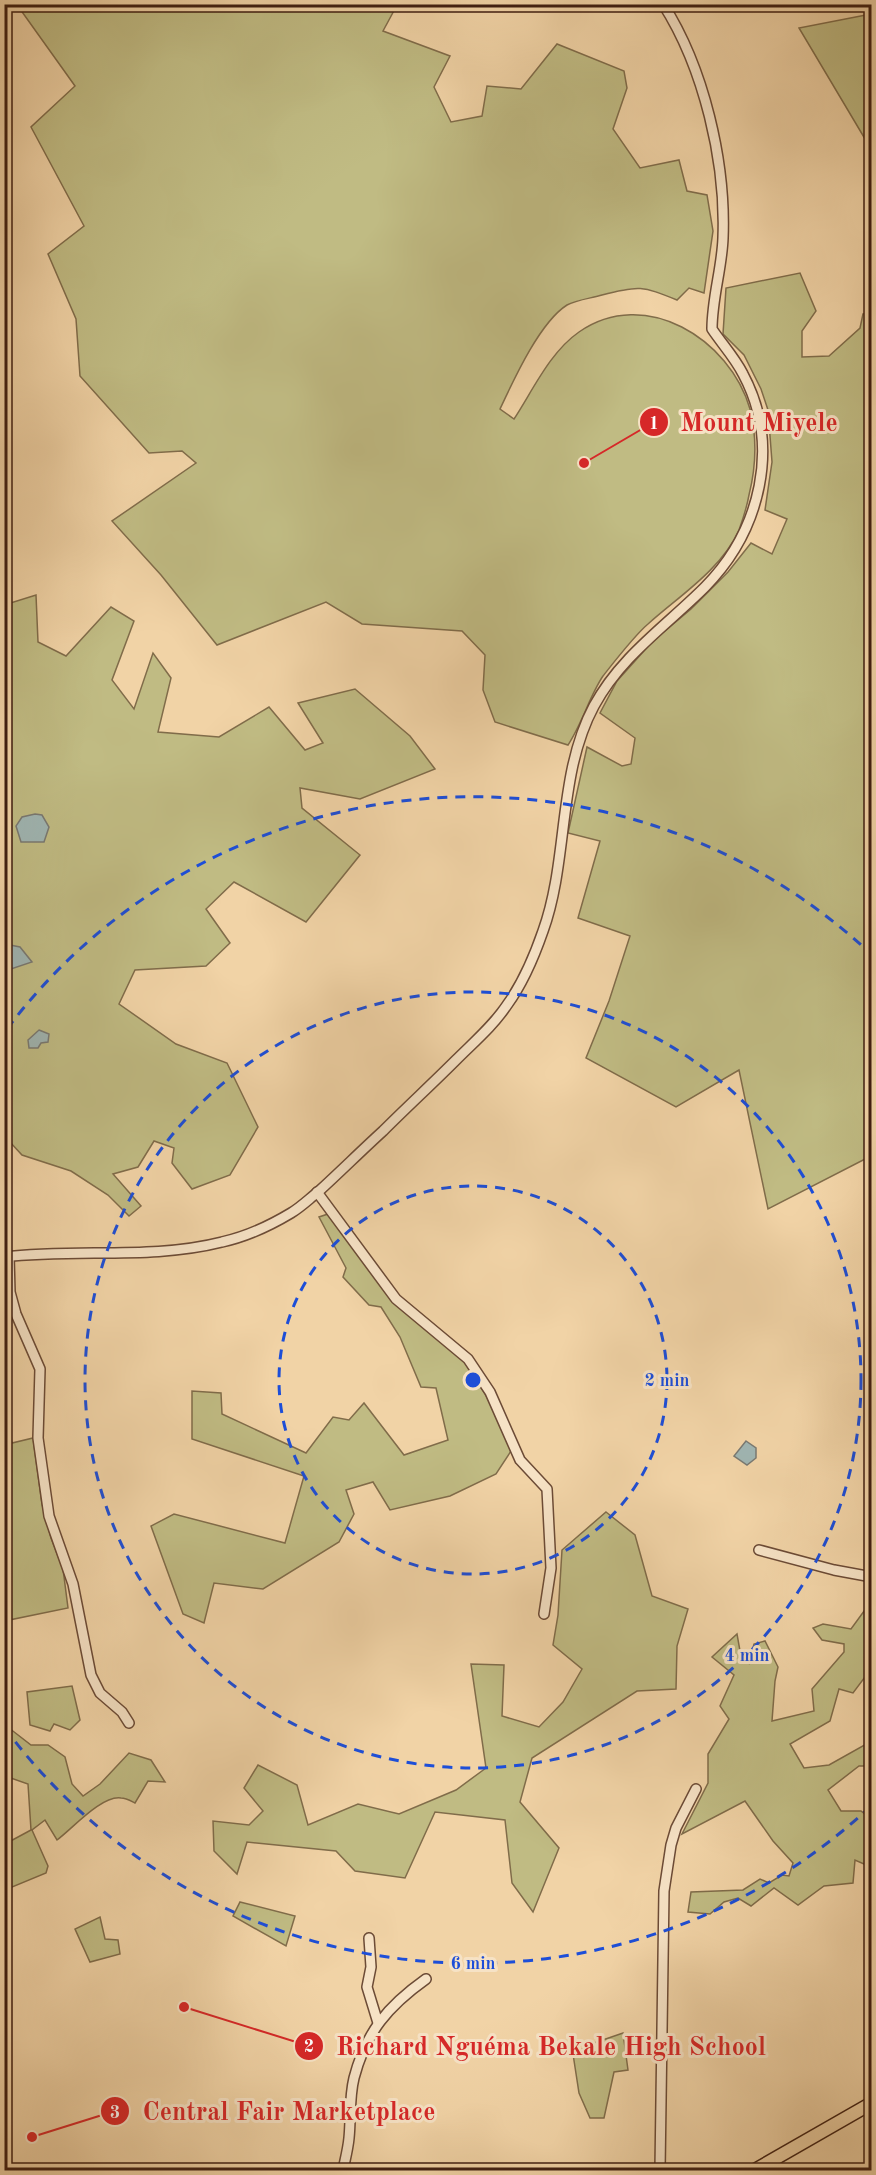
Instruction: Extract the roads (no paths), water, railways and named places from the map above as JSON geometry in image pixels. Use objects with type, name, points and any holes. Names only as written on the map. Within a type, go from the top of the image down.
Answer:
[{"type":"main road","points":[[754,2170],[872,2103]]},
{"type":"street","points":[[129,1723],[122,1712],[100,1693],[91,1675],[73,1584],[49,1516],[38,1438],[40,1369],[16,1314],[10,1292],[7,1257],[80,1252],[160,1252],[199,1248],[227,1241],[291,1213],[317,1192],[492,1026],[520,984],[551,908],[558,878],[575,754],[594,707],[621,665],[706,585],[727,561],[752,517],[759,492],[763,456],[761,420],[753,393],[742,370],[712,329],[723,238],[721,186],[714,137],[697,74],[681,35],[663,4]]},
{"type":"street","points":[[317,1192],[396,1299],[468,1359],[490,1392],[520,1460],[547,1489],[551,1568],[544,1614]]},
{"type":"street","points":[[759,1550],[872,1577]]},
{"type":"street","points":[[660,2170],[664,1891],[676,1828],[696,1789]]},
{"type":"street","points":[[369,1938],[371,1967],[367,1987],[378,2023]]},
{"type":"street","points":[[343,2170],[349,2138],[354,2079],[364,2052],[378,2023],[405,1995],[426,1980]]},
{"type":"water","points":[[42,815],[49,827],[44,842],[21,842],[16,826],[22,817]]},
{"type":"water","points":[[5,944],[20,947],[32,962],[5,971]]},
{"type":"water","points":[[39,1030],[49,1034],[48,1042],[41,1043],[38,1048],[29,1048],[28,1040]]},
{"type":"water","points":[[746,1441],[756,1448],[756,1458],[747,1465],[734,1456]]},
{"type":"place","name":"Mount Miyele","points":[[584,463]]},
{"type":"place","name":"Richard Nguéma Bekale High School","points":[[184,2007]]},
{"type":"place","name":"Central Fair Marketplace","points":[[32,2137]]}]
